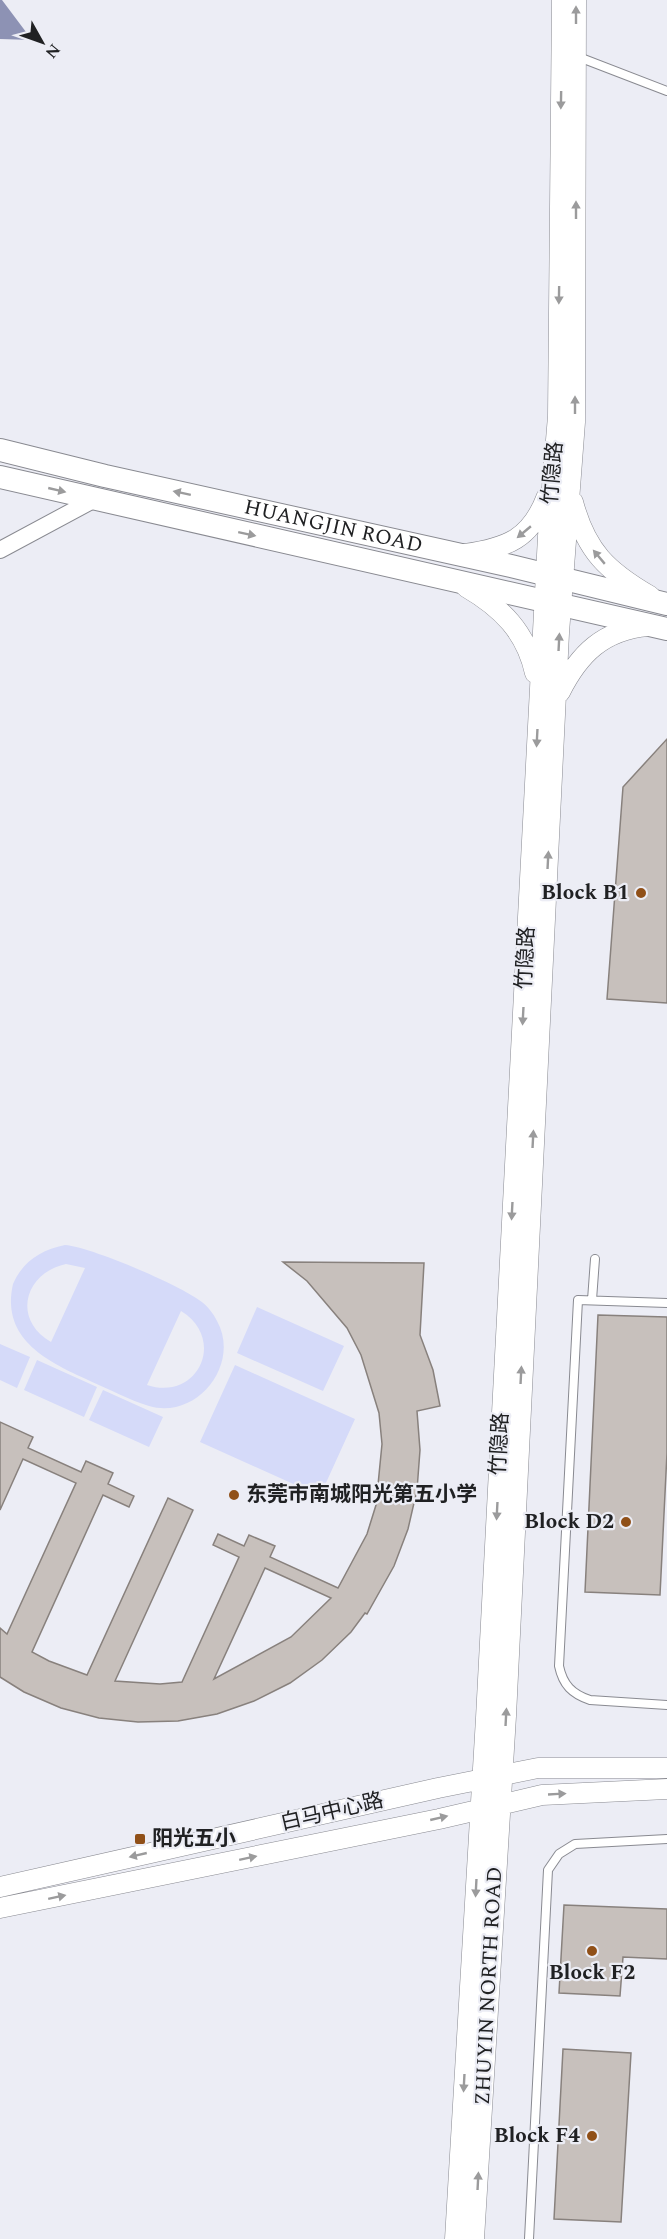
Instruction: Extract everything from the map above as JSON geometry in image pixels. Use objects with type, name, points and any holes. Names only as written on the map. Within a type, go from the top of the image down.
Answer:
[{"type":"main road","name":"HUANGJIN ROAD","points":[[0,450],[105,476],[554,576],[665,604]]},
{"type":"main road","name":"HUANGJIN ROAD","points":[[0,477],[659,627]]},
{"type":"street","name":"竹隐路","points":[[490,1807],[554,576],[561,485],[558,416],[561,0]]},
{"type":"street","name":"竹隐路","points":[[561,485],[575,422],[576,0]]},
{"type":"street","points":[[462,555],[500,549],[528,531],[561,485],[596,556],[622,580],[665,604]]},
{"type":"street","points":[[0,550],[95,499]]},
{"type":"street","points":[[453,580],[490,601],[514,626],[530,650],[548,697],[592,644],[627,627],[659,627]]},
{"type":"street","name":"白马中心路","points":[[0,1887],[538,1768],[667,1768]]},
{"type":"street","name":"白马中心路","points":[[0,1908],[542,1795],[667,1789]]},
{"type":"street","name":"ZHUYIN NORTH ROAD","points":[[455,2239],[490,1807]]},
{"type":"street","name":"ZHUYIN NORTH ROAD","points":[[474,2239],[490,1807]]},
{"type":"lane","points":[[576,56],[667,91]]},
{"type":"lane","points":[[592,1300],[595,1259]]},
{"type":"lane","points":[[667,1303],[578,1299],[559,1666],[565,1684],[578,1696],[590,1700],[667,1705]]},
{"type":"lane","points":[[529,2239],[548,1870],[558,1854],[575,1844],[667,1839]]},
{"type":"shaded area","points":[[0,0],[2,0],[32,40],[0,39]]},
{"type":"shaded area","points":[[65,1245],[77,1247],[134,1267],[188,1293],[205,1304],[215,1318],[223,1338],[223,1354],[219,1370],[210,1385],[198,1397],[183,1405],[167,1408],[149,1406],[75,1374],[32,1347],[21,1335],[14,1321],[11,1304],[13,1284],[28,1263],[41,1253]],"holes":[[[66,1264],[85,1268],[51,1342],[39,1333],[31,1322],[28,1298],[40,1277]],[[181,1311],[195,1323],[202,1337],[204,1351],[200,1365],[192,1376],[180,1385],[165,1388],[147,1385]]]},
{"type":"shaded area","points":[[257,1307],[344,1346],[323,1391],[237,1353]]},
{"type":"shaded area","points":[[0,1344],[30,1357],[17,1388],[0,1380]]},
{"type":"shaded area","points":[[37,1360],[97,1387],[84,1417],[24,1390]]},
{"type":"shaded area","points":[[235,1365],[355,1419],[320,1496],[200,1442]]},
{"type":"shaded area","points":[[103,1390],[163,1417],[149,1447],[89,1420]]},
{"type":"building","name":"Block B1","points":[[667,739],[667,1003],[607,999],[623,787]]},
{"type":"building","points":[[283,1262],[424,1263],[420,1335],[433,1370],[440,1406],[417,1411],[420,1450],[417,1490],[408,1529],[394,1566],[367,1614],[365,1613],[351,1632],[322,1660],[290,1683],[254,1701],[217,1714],[178,1721],[138,1722],[99,1718],[61,1708],[24,1692],[0,1677],[0,1628],[7,1634],[76,1483],[23,1459],[0,1510],[0,1422],[33,1437],[28,1448],[81,1472],[86,1461],[113,1473],[108,1484],[134,1496],[129,1507],[103,1495],[32,1652],[49,1661],[87,1675],[168,1498],[193,1510],[115,1681],[160,1684],[182,1682],[239,1557],[213,1545],[218,1534],[244,1546],[249,1535],[275,1546],[270,1557],[338,1588],[367,1534],[376,1505],[382,1444],[379,1413],[361,1355],[347,1328],[307,1281]],"holes":[[[265,1568],[331,1598],[291,1637],[214,1679]]]},
{"type":"building","name":"Block D2","points":[[598,1315],[667,1317],[667,1453],[660,1595],[585,1592]]},
{"type":"building","name":"Block F2","points":[[564,1905],[667,1909],[667,1959],[623,1957],[620,1996],[559,1993]]},
{"type":"building","name":"Block F4","points":[[563,2049],[631,2053],[621,2222],[554,2219]]},
{"type":"place","name":"Block B1","points":[[641,893]]},
{"type":"place","name":"东莞市南城阳光第五小学","points":[[234,1495]]},
{"type":"place","name":"Block D2","points":[[626,1522]]},
{"type":"place","name":"阳光五小","points":[[140,1839]]},
{"type":"place","name":"Block F2","points":[[592,1951]]},
{"type":"place","name":"Block F4","points":[[592,2136]]}]
